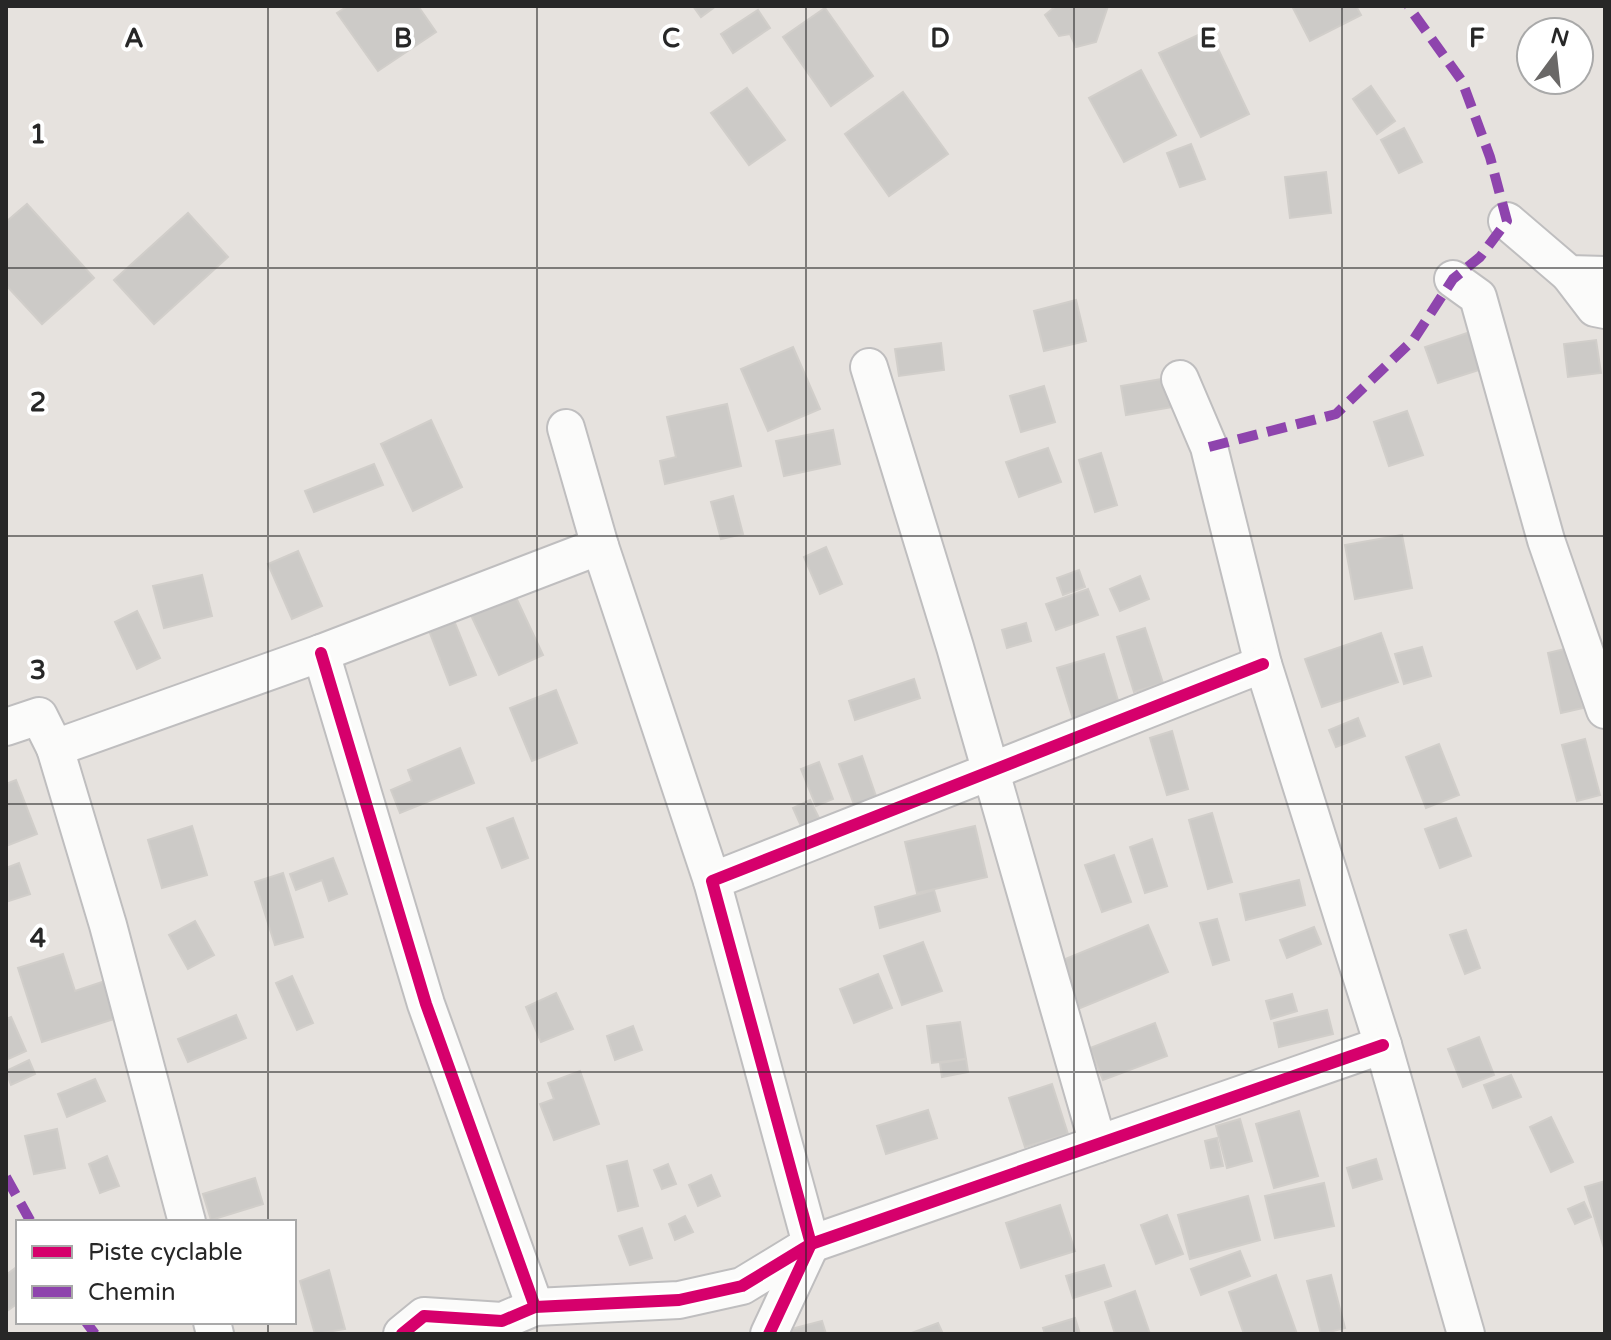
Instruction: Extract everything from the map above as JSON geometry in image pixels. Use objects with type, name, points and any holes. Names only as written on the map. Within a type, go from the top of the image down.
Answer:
[{"type":"street","points":[[1507,221],[1569,274],[1595,308],[1605,310]]},
{"type":"street","points":[[1569,274],[1605,275]]},
{"type":"street","points":[[1453,279],[1478,297],[1546,540],[1605,710]]},
{"type":"street","points":[[869,367],[1098,1144]]},
{"type":"street","points":[[1180,379],[1209,447],[1263,664],[1383,1045],[1465,1334]]},
{"type":"street","points":[[566,428],[600,546],[712,881],[811,1244],[769,1334]]},
{"type":"street","points":[[55,748],[321,653],[600,546]]},
{"type":"street","points":[[321,653],[426,1004],[535,1307]]},
{"type":"street","points":[[712,881],[1263,664]]},
{"type":"street","points":[[6,727],[39,716],[55,748],[108,925],[186,1220]]},
{"type":"street","points":[[402,1334],[424,1316],[502,1321],[535,1307],[679,1300],[742,1286],[811,1244],[1383,1045]]},
{"type":"building","points":[[348,6],[418,6],[436,32],[378,71],[337,13]]},
{"type":"building","points":[[693,6],[716,6],[701,17]]},
{"type":"building","points":[[1056,6],[1108,6],[1096,42],[1076,47],[1070,34],[1059,36],[1045,15]]},
{"type":"building","points":[[1292,6],[1356,6],[1361,15],[1310,41]]},
{"type":"building","points":[[825,8],[873,76],[831,106],[783,37]]},
{"type":"building","points":[[758,10],[770,28],[733,53],[721,34]]},
{"type":"building","points":[[1209,30],[1249,114],[1201,137],[1159,53]]},
{"type":"building","points":[[1141,70],[1176,135],[1124,162],[1089,98]]},
{"type":"building","points":[[1371,86],[1395,121],[1377,134],[1353,99]]},
{"type":"building","points":[[747,88],[785,140],[749,165],[711,113]]},
{"type":"building","points":[[903,92],[948,154],[889,196],[845,134]]},
{"type":"building","points":[[1404,128],[1422,162],[1399,173],[1381,140]]},
{"type":"building","points":[[1191,144],[1205,179],[1180,187],[1167,153]]},
{"type":"building","points":[[1326,172],[1331,213],[1290,218],[1285,177]]},
{"type":"building","points":[[27,204],[94,278],[42,324],[6,285],[6,222]]},
{"type":"building","points":[[188,213],[228,257],[154,324],[114,280]]},
{"type":"building","points":[[1076,300],[1086,341],[1044,351],[1034,311]]},
{"type":"building","points":[[1476,330],[1488,367],[1438,383],[1425,347]]},
{"type":"building","points":[[1596,340],[1601,373],[1568,377],[1564,344]]},
{"type":"building","points":[[941,343],[944,370],[899,376],[895,349]]},
{"type":"building","points":[[793,347],[820,409],[768,431],[741,369]]},
{"type":"building","points":[[1179,376],[1184,405],[1126,415],[1121,386]]},
{"type":"building","points":[[1044,386],[1055,422],[1021,432],[1010,396]]},
{"type":"building","points":[[727,404],[741,466],[665,484],[660,461],[676,457],[667,417]]},
{"type":"building","points":[[1407,411],[1423,455],[1389,466],[1374,422]]},
{"type":"building","points":[[431,420],[462,487],[413,511],[381,444]]},
{"type":"building","points":[[833,430],[840,464],[784,476],[776,441]]},
{"type":"building","points":[[1048,448],[1061,482],[1019,497],[1006,462]]},
{"type":"building","points":[[1101,453],[1117,505],[1095,512],[1079,460]]},
{"type":"building","points":[[374,464],[383,485],[314,512],[305,491]]},
{"type":"building","points":[[733,496],[743,534],[721,539],[711,502]]},
{"type":"building","points":[[1402,535],[1412,588],[1355,599],[1345,545]]},
{"type":"building","points":[[826,547],[842,584],[820,594],[804,557]]},
{"type":"building","points":[[298,551],[322,606],[292,619],[268,564]]},
{"type":"building","points":[[1079,570],[1085,587],[1063,595],[1057,578]]},
{"type":"building","points":[[202,575],[212,616],[164,628],[153,586]]},
{"type":"building","points":[[1140,576],[1149,599],[1120,611],[1110,589]]},
{"type":"building","points":[[1088,589],[1098,615],[1056,630],[1046,604]]},
{"type":"building","points":[[513,591],[543,655],[499,675],[469,611]]},
{"type":"building","points":[[137,611],[160,658],[137,669],[115,622]]},
{"type":"building","points":[[453,618],[476,675],[450,685],[428,628]]},
{"type":"building","points":[[1026,623],[1031,641],[1007,648],[1002,630]]},
{"type":"building","points":[[1145,628],[1163,683],[1134,692],[1117,637]]},
{"type":"building","points":[[1381,633],[1398,682],[1322,707],[1305,659]]},
{"type":"building","points":[[1422,647],[1431,676],[1404,684],[1395,654]]},
{"type":"building","points":[[1569,648],[1583,708],[1561,713],[1548,653]]},
{"type":"building","points":[[1104,654],[1120,707],[1074,722],[1057,668]]},
{"type":"building","points":[[914,679],[920,698],[855,720],[849,701]]},
{"type":"building","points":[[556,690],[577,743],[532,761],[510,708]]},
{"type":"building","points":[[1358,718],[1365,736],[1336,747],[1329,730]]},
{"type":"building","points":[[1172,731],[1188,789],[1167,795],[1150,738]]},
{"type":"building","points":[[1585,739],[1600,795],[1577,801],[1562,745]]},
{"type":"building","points":[[1439,744],[1459,795],[1426,808],[1406,757]]},
{"type":"building","points":[[460,748],[474,783],[400,813],[391,790],[412,781],[408,770]]},
{"type":"building","points":[[862,756],[878,802],[856,810],[839,764]]},
{"type":"building","points":[[819,762],[833,799],[816,806],[801,769]]},
{"type":"building","points":[[16,780],[37,834],[6,846],[6,784]]},
{"type":"building","points":[[810,800],[819,818],[801,826],[793,808]]},
{"type":"building","points":[[1212,813],[1232,882],[1208,889],[1189,820]]},
{"type":"building","points":[[513,818],[528,858],[502,868],[487,828]]},
{"type":"building","points":[[1456,818],[1471,856],[1440,868],[1425,829]]},
{"type":"building","points":[[192,826],[207,875],[162,888],[148,840]]},
{"type":"building","points":[[975,826],[987,877],[917,893],[905,842]]},
{"type":"building","points":[[1152,839],[1167,886],[1145,893],[1130,847]]},
{"type":"building","points":[[1114,855],[1131,902],[1102,912],[1085,865]]},
{"type":"building","points":[[333,858],[347,894],[329,901],[322,880],[296,890],[290,874]]},
{"type":"building","points":[[19,863],[30,894],[9,901],[6,868]]},
{"type":"building","points":[[283,873],[303,937],[275,945],[255,882]]},
{"type":"building","points":[[1299,880],[1305,905],[1246,920],[1240,894]]},
{"type":"building","points":[[934,890],[940,911],[880,928],[875,907]]},
{"type":"building","points":[[1217,919],[1229,960],[1213,965],[1200,923]]},
{"type":"building","points":[[195,921],[214,955],[188,969],[169,935]]},
{"type":"building","points":[[1148,925],[1168,972],[1078,1009],[1058,962]]},
{"type":"building","points":[[1314,927],[1321,944],[1287,958],[1280,940]]},
{"type":"building","points":[[1466,930],[1480,968],[1465,974],[1450,935]]},
{"type":"building","points":[[923,942],[942,991],[902,1005],[884,956]]},
{"type":"building","points":[[63,954],[75,991],[108,980],[120,1017],[42,1042],[18,968]]},
{"type":"building","points":[[878,974],[892,1008],[854,1023],[840,989]]},
{"type":"building","points":[[292,976],[313,1023],[297,1030],[276,983]]},
{"type":"building","points":[[556,993],[573,1029],[541,1042],[526,1007]]},
{"type":"building","points":[[1292,994],[1297,1011],[1271,1019],[1266,1001]]},
{"type":"building","points":[[1327,1010],[1333,1034],[1279,1047],[1274,1023]]},
{"type":"building","points":[[236,1015],[246,1038],[188,1062],[178,1039]]},
{"type":"building","points":[[11,1017],[26,1051],[6,1060],[6,1019]]},
{"type":"building","points":[[960,1022],[966,1059],[932,1063],[927,1026]]},
{"type":"building","points":[[1155,1023],[1167,1056],[1103,1080],[1090,1048]]},
{"type":"building","points":[[633,1026],[642,1050],[615,1060],[607,1036]]},
{"type":"building","points":[[1479,1037],[1494,1075],[1463,1087],[1448,1049]]},
{"type":"building","points":[[966,1059],[968,1072],[942,1077],[940,1063]]},
{"type":"building","points":[[29,1060],[35,1074],[11,1085],[6,1071]]},
{"type":"building","points":[[580,1071],[599,1124],[554,1140],[540,1104],[554,1099],[548,1083]]},
{"type":"building","points":[[1511,1075],[1521,1097],[1493,1108],[1484,1085]]},
{"type":"building","points":[[95,1079],[105,1101],[67,1117],[58,1094]]},
{"type":"building","points":[[1052,1084],[1068,1134],[1025,1147],[1009,1098]]},
{"type":"building","points":[[928,1110],[937,1138],[886,1154],[877,1126]]},
{"type":"building","points":[[1299,1111],[1318,1176],[1274,1188],[1256,1124]]},
{"type":"building","points":[[1551,1117],[1573,1162],[1551,1172],[1530,1127]]},
{"type":"building","points":[[1240,1119],[1252,1161],[1227,1168],[1216,1126]]},
{"type":"building","points":[[57,1129],[65,1168],[34,1174],[25,1136]]},
{"type":"building","points":[[1217,1138],[1223,1166],[1211,1168],[1205,1141]]},
{"type":"building","points":[[107,1156],[119,1186],[100,1193],[89,1164]]},
{"type":"building","points":[[1376,1159],[1382,1179],[1353,1188],[1347,1168]]},
{"type":"building","points":[[627,1161],[638,1206],[618,1211],[607,1166]]},
{"type":"building","points":[[668,1164],[676,1184],[662,1189],[654,1170]]},
{"type":"building","points":[[711,1175],[720,1196],[698,1206],[689,1185]]},
{"type":"building","points":[[255,1178],[263,1204],[211,1220],[203,1194]]},
{"type":"building","points":[[1605,1181],[1605,1248],[1604,1248],[1585,1187]]},
{"type":"building","points":[[1324,1183],[1334,1226],[1275,1238],[1265,1196]]},
{"type":"building","points":[[1248,1196],[1260,1240],[1190,1259],[1178,1215]]},
{"type":"building","points":[[1584,1202],[1591,1217],[1575,1224],[1568,1209]]},
{"type":"building","points":[[1060,1205],[1075,1251],[1021,1268],[1006,1223]]},
{"type":"building","points":[[1167,1215],[1183,1254],[1156,1264],[1141,1225]]},
{"type":"building","points":[[685,1216],[693,1232],[675,1240],[669,1224]]},
{"type":"building","points":[[642,1228],[652,1258],[630,1265],[619,1236]]},
{"type":"building","points":[[1240,1251],[1250,1276],[1201,1295],[1191,1269]]},
{"type":"building","points":[[1104,1265],[1111,1286],[1073,1298],[1066,1276]]},
{"type":"building","points":[[16,1268],[16,1304],[7,1311],[6,1275]]},
{"type":"building","points":[[329,1270],[345,1329],[315,1334],[300,1281]]},
{"type":"building","points":[[1276,1275],[1297,1334],[1244,1334],[1229,1292]]},
{"type":"building","points":[[1331,1275],[1345,1328],[1321,1334],[1307,1281]]},
{"type":"building","points":[[1135,1291],[1150,1334],[1115,1334],[1105,1302]]},
{"type":"building","points":[[1075,1318],[1080,1334],[1045,1334],[1043,1328]]},
{"type":"building","points":[[822,1321],[826,1334],[776,1333]]},
{"type":"building","points":[[938,1323],[943,1334],[909,1334]]},
{"type":"marked path","points":[[1209,447],[1336,414],[1414,339],[1453,279],[1480,257],[1507,221],[1490,157],[1462,81],[1408,6]]},
{"type":"marked path","points":[[6,1177],[30,1220]]},
{"type":"marked path","points":[[88,1324],[95,1334]]},
{"type":"cycle path","points":[[321,653],[426,1004],[535,1307]]},
{"type":"cycle path","points":[[769,1334],[811,1244],[712,881],[1263,664]]},
{"type":"cycle path","points":[[402,1334],[424,1316],[502,1321],[535,1307],[679,1300],[742,1286],[811,1244],[1383,1045]]}]
